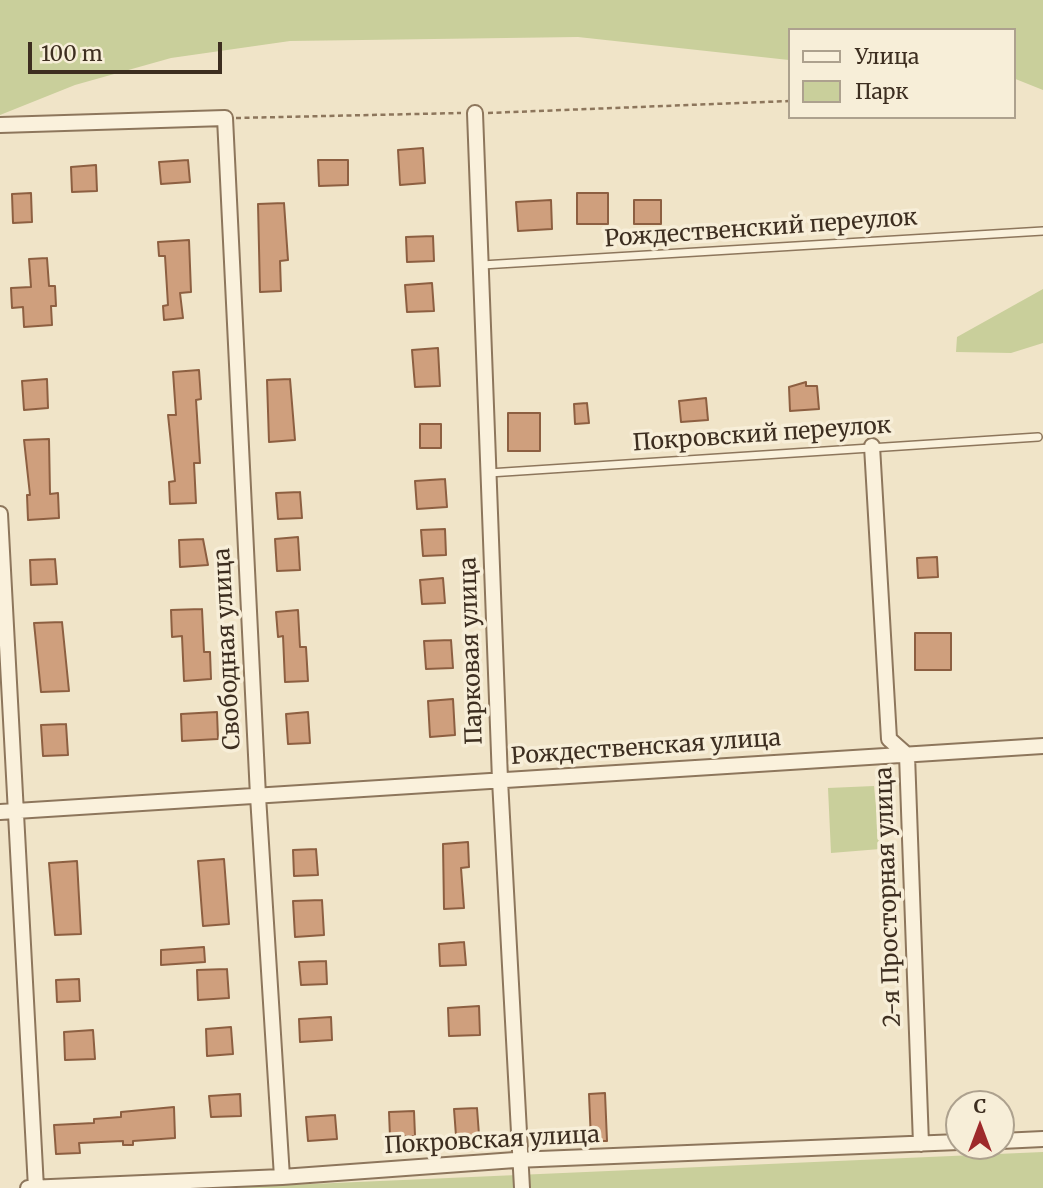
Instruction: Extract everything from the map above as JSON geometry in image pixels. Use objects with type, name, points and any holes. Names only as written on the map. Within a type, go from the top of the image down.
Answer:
[{"type":"street","name":"Парковая улица","points":[[475,113],[500,780],[522,1188]]},
{"type":"street","points":[[0,125],[225,118]]},
{"type":"street","name":"Свободная улица","points":[[225,118],[258,796],[282,1177]]},
{"type":"street","name":"2-я Просторная улица","points":[[872,446],[889,739],[907,755],[921,1144]]},
{"type":"street","points":[[0,514],[18,811],[36,1188]]},
{"type":"street","name":"Рождественская улица","points":[[0,812],[1043,746]]},
{"type":"street","points":[[1015,1140],[1043,1139]]},
{"type":"street","name":"Покровская улица","points":[[28,1188],[282,1177],[521,1160],[945,1143]]},
{"type":"lane","name":"Рождественский переулок","points":[[482,265],[1043,231]]},
{"type":"lane","name":"Покровский переулок","points":[[489,472],[1038,437]]},
{"type":"path","points":[[225,118],[475,113],[788,101]]},
{"type":"green space","points":[[0,0],[1043,0],[1043,90],[1015,79],[1015,28],[788,28],[788,60],[578,37],[290,41],[171,58],[75,85],[0,115]]},
{"type":"green space","points":[[1043,289],[1043,343],[1011,353],[956,352],[957,337]]},
{"type":"green space","points":[[874,786],[880,849],[831,853],[828,788]]},
{"type":"green space","points":[[1043,1152],[1043,1188],[220,1188],[945,1156],[945,1160],[1015,1160],[1015,1153]]},
{"type":"building","points":[[423,148],[425,183],[400,185],[398,150]]},
{"type":"building","points":[[188,160],[190,182],[161,184],[159,162]]},
{"type":"building","points":[[318,160],[348,160],[348,185],[319,186]]},
{"type":"building","points":[[96,165],[97,191],[72,192],[71,167]]},
{"type":"building","points":[[31,193],[32,222],[13,223],[12,194]]},
{"type":"building","points":[[577,193],[608,193],[608,224],[577,224]]},
{"type":"building","points":[[551,200],[552,229],[518,231],[516,202]]},
{"type":"building","points":[[634,200],[661,200],[661,224],[634,224]]},
{"type":"building","points":[[284,203],[288,260],[280,261],[281,291],[260,292],[258,204]]},
{"type":"building","points":[[433,236],[434,261],[407,262],[406,237]]},
{"type":"building","points":[[189,240],[191,292],[180,293],[183,318],[164,320],[163,306],[168,305],[165,256],[159,256],[158,242]]},
{"type":"building","points":[[47,258],[49,286],[55,286],[56,306],[51,306],[52,325],[24,327],[23,307],[12,308],[11,288],[31,287],[29,259]]},
{"type":"building","points":[[432,283],[434,311],[407,312],[405,285]]},
{"type":"building","points":[[438,348],[440,386],[415,387],[412,350]]},
{"type":"building","points":[[199,370],[201,399],[196,400],[200,463],[194,463],[196,503],[170,504],[169,482],[175,481],[168,415],[176,415],[173,372]]},
{"type":"building","points":[[47,379],[48,408],[24,410],[22,381]]},
{"type":"building","points":[[290,379],[295,440],[269,442],[267,380]]},
{"type":"building","points":[[806,382],[806,386],[817,386],[819,409],[790,411],[789,387]]},
{"type":"building","points":[[706,398],[708,420],[681,422],[679,401]]},
{"type":"building","points":[[587,403],[589,423],[575,424],[574,404]]},
{"type":"building","points":[[508,413],[540,413],[540,451],[508,451]]},
{"type":"building","points":[[420,424],[441,424],[441,448],[420,448]]},
{"type":"building","points":[[49,439],[50,494],[58,493],[59,518],[28,520],[27,495],[30,495],[24,440]]},
{"type":"building","points":[[445,479],[447,507],[417,509],[415,481]]},
{"type":"building","points":[[300,492],[302,518],[278,519],[276,493]]},
{"type":"building","points":[[445,529],[446,555],[423,556],[421,530]]},
{"type":"building","points":[[298,537],[300,570],[277,571],[275,539]]},
{"type":"building","points":[[203,539],[208,565],[180,567],[179,540]]},
{"type":"building","points":[[937,557],[938,577],[918,578],[917,558]]},
{"type":"building","points":[[55,559],[57,584],[31,585],[30,560]]},
{"type":"building","points":[[443,578],[445,603],[422,604],[420,580]]},
{"type":"building","points":[[202,609],[204,652],[210,652],[211,679],[184,681],[182,636],[172,637],[171,610]]},
{"type":"building","points":[[298,610],[300,647],[306,647],[308,681],[285,682],[283,636],[278,637],[276,612]]},
{"type":"building","points":[[62,622],[69,691],[41,692],[34,623]]},
{"type":"building","points":[[915,633],[951,633],[951,670],[915,670]]},
{"type":"building","points":[[451,640],[453,668],[426,669],[424,641]]},
{"type":"building","points":[[453,699],[455,735],[430,737],[428,701]]},
{"type":"building","points":[[217,712],[218,739],[182,741],[181,714]]},
{"type":"building","points":[[308,712],[310,743],[288,744],[286,714]]},
{"type":"building","points":[[66,724],[68,755],[43,756],[41,725]]},
{"type":"building","points":[[468,842],[469,867],[461,868],[464,908],[444,909],[443,844]]},
{"type":"building","points":[[316,849],[318,875],[294,876],[293,850]]},
{"type":"building","points":[[224,859],[229,924],[203,926],[198,861]]},
{"type":"building","points":[[77,861],[81,934],[55,935],[49,863]]},
{"type":"building","points":[[322,900],[324,935],[295,937],[293,901]]},
{"type":"building","points":[[464,942],[466,965],[440,966],[439,944]]},
{"type":"building","points":[[204,947],[205,962],[161,965],[161,950]]},
{"type":"building","points":[[326,961],[327,984],[301,985],[299,962]]},
{"type":"building","points":[[227,969],[229,998],[198,1000],[197,970]]},
{"type":"building","points":[[79,979],[80,1001],[57,1002],[56,980]]},
{"type":"building","points":[[479,1006],[480,1035],[449,1036],[448,1008]]},
{"type":"building","points":[[331,1017],[332,1040],[300,1042],[299,1019]]},
{"type":"building","points":[[231,1027],[233,1054],[207,1056],[206,1029]]},
{"type":"building","points":[[93,1030],[95,1059],[65,1060],[64,1032]]},
{"type":"building","points":[[605,1093],[607,1141],[591,1141],[589,1094]]},
{"type":"building","points":[[240,1094],[241,1116],[211,1117],[209,1096]]},
{"type":"building","points":[[174,1107],[175,1138],[133,1141],[133,1145],[123,1145],[123,1141],[79,1143],[80,1153],[56,1154],[54,1125],[94,1123],[94,1119],[121,1117],[121,1112]]},
{"type":"building","points":[[477,1108],[479,1135],[456,1136],[454,1109]]},
{"type":"building","points":[[414,1111],[415,1136],[390,1137],[389,1112]]},
{"type":"building","points":[[335,1115],[337,1139],[308,1141],[306,1117]]}]
